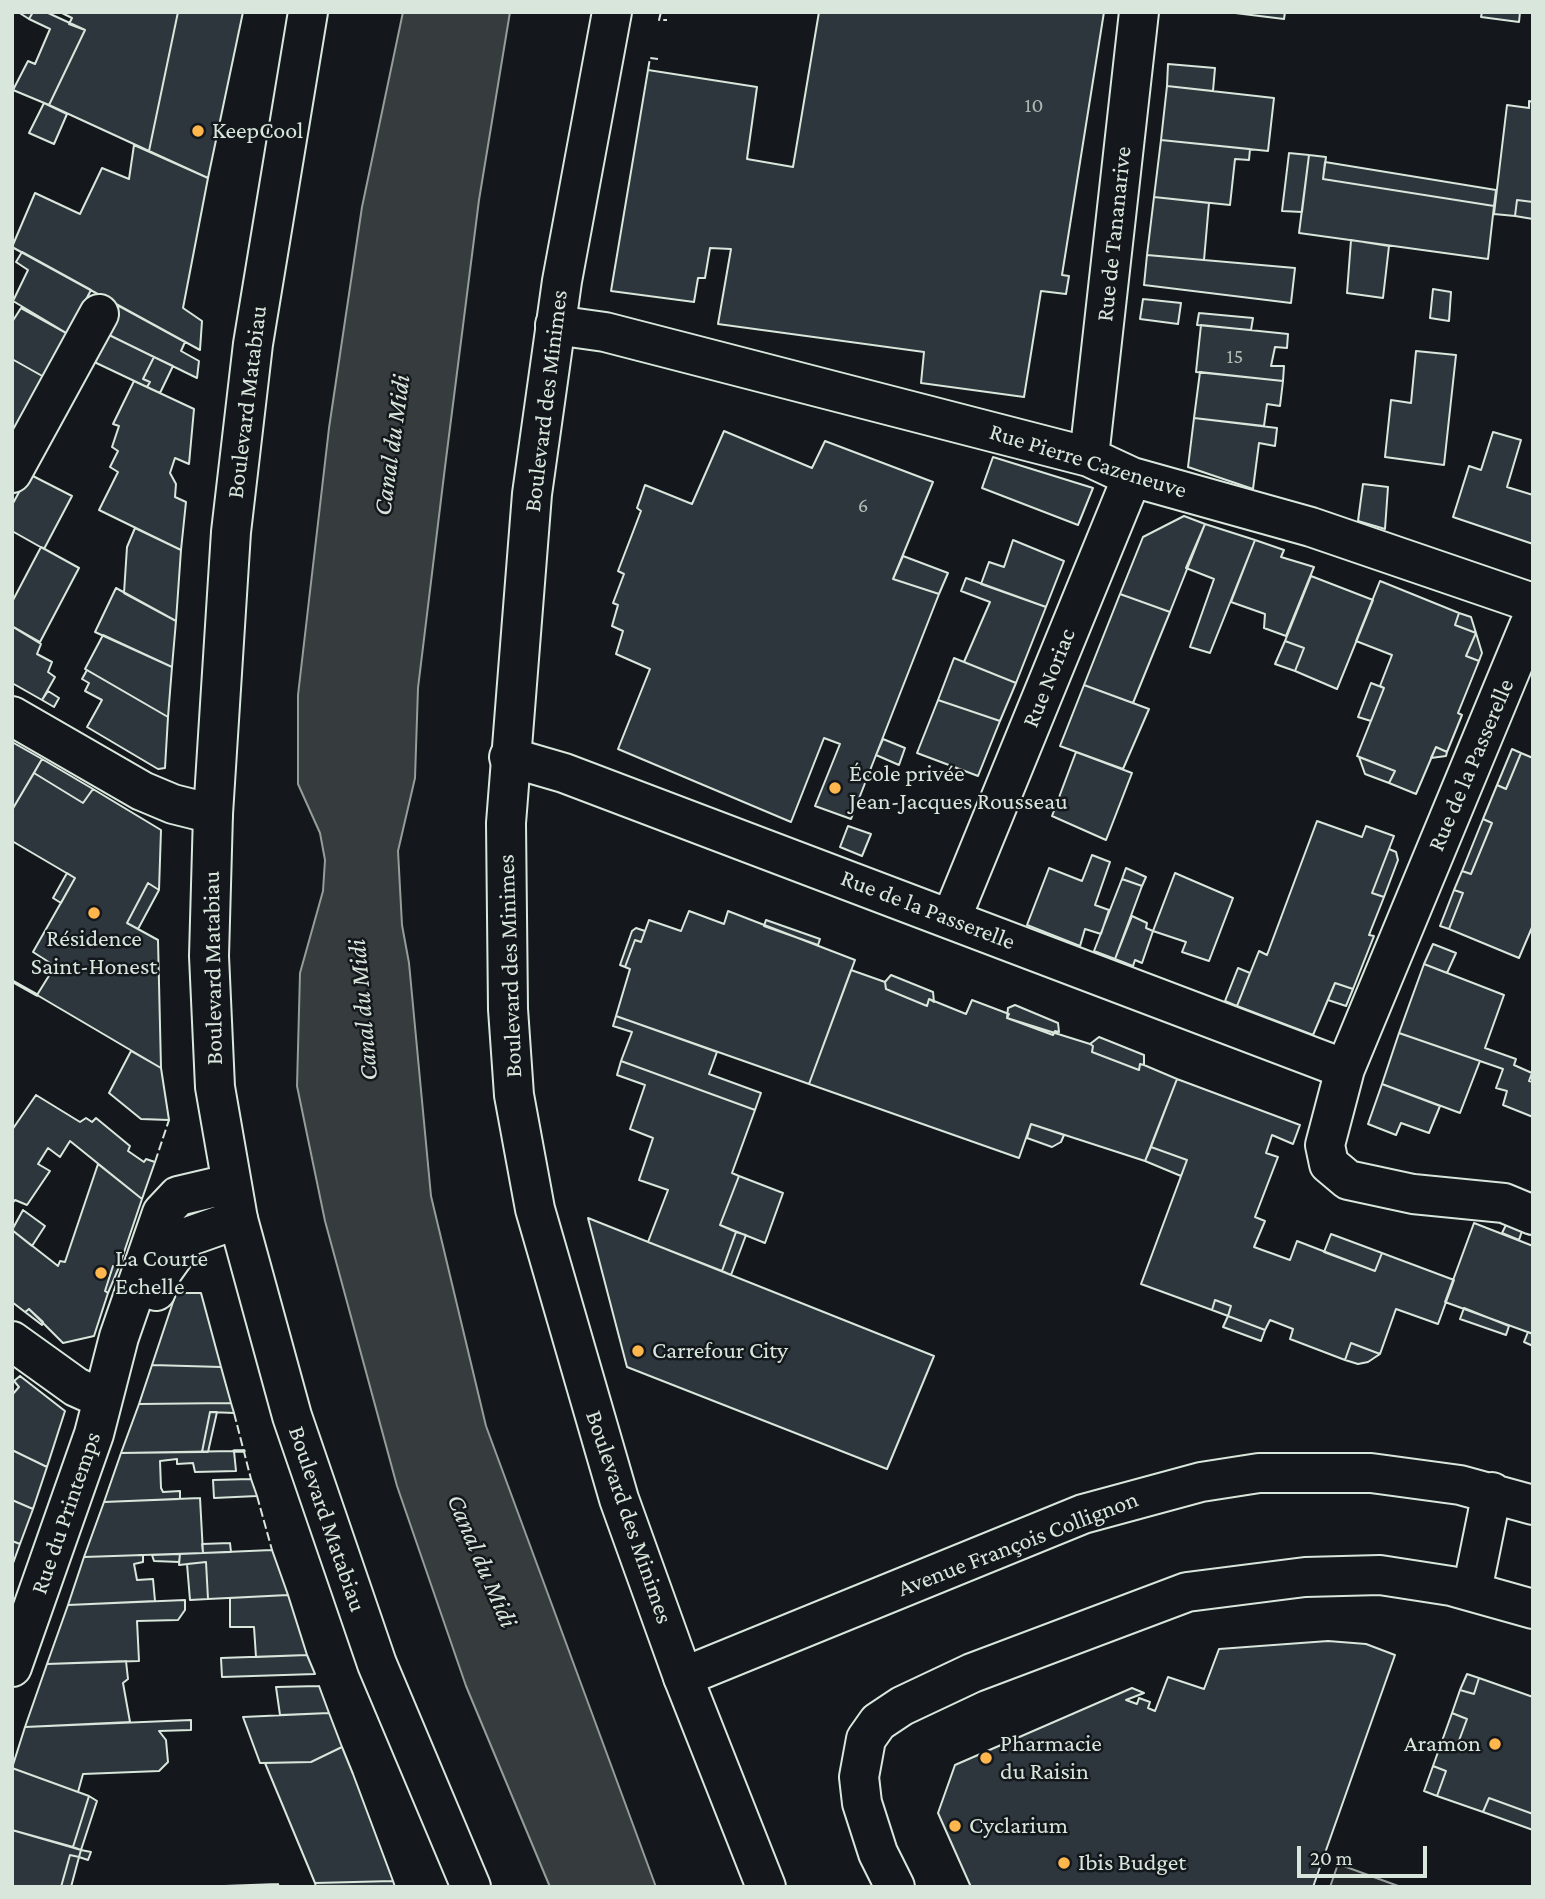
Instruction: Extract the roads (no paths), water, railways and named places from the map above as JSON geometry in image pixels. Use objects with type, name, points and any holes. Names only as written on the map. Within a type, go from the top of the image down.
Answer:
[{"type":"street","name":"Boulevard Matabiau","points":[[308,12],[253,344],[232,532],[213,814],[209,969],[215,1087],[233,1202],[292,1416],[377,1664],[471,1887]]},
{"type":"street","name":"Boulevard des Minimes","points":[[612,12],[555,325],[533,495],[509,757],[506,822],[508,1009],[514,1095],[528,1175],[577,1361],[619,1499],[683,1677],[766,1887]]},
{"type":"street","name":"Rue de Tananarive","points":[[1089,457],[1139,12]]},
{"type":"street","points":[[12,473],[99,314]]},
{"type":"street","name":"Rue Pierre Cazeneuve","points":[[555,325],[605,332],[1089,457],[1132,477],[1311,527],[1533,603]]},
{"type":"street","name":"Rue Noriac","points":[[951,919],[1132,477]]},
{"type":"street","name":"Rue de la Passerelle","points":[[1533,616],[1345,1069],[1325,1145],[1329,1164],[1348,1180],[1413,1194],[1504,1203],[1533,1215]]},
{"type":"street","points":[[12,716],[142,791],[173,804],[213,814]]},
{"type":"street","name":"Rue de la Passerelle","points":[[509,757],[564,772],[1345,1069]]},
{"type":"street","name":"Rue du Printemps","points":[[12,1667],[94,1434],[103,1399],[138,1343],[162,1272],[187,1237],[233,1202]]},
{"type":"street","points":[[12,1341],[76,1387],[103,1399]]},
{"type":"street","name":"Avenue François Collignon","points":[[683,1677],[1083,1514],[1176,1488],[1259,1473],[1324,1471],[1415,1477],[1492,1492],[1533,1505]]},
{"type":"street","points":[[1472,1591],[1492,1492]]},
{"type":"street","points":[[895,1887],[878,1853],[862,1803],[859,1777],[866,1739],[877,1722],[902,1706],[972,1673],[1187,1592],[1305,1577],[1380,1575],[1472,1591],[1533,1609]]},
{"type":"water","name":"Canal du Midi","points":[[403,12],[510,12],[479,200],[445,467],[418,688],[415,778],[398,851],[402,925],[409,963],[431,1196],[486,1426],[656,1887],[550,1887],[466,1686],[397,1486],[325,1221],[297,1086],[300,973],[323,891],[325,860],[320,833],[298,784],[298,695],[329,428],[362,207]]},
{"type":"place","name":"KeepCool","points":[[198,131]]},
{"type":"place","name":"École privée Jean-Jacques Rousseau","points":[[835,788]]},
{"type":"place","name":"Résidence Saint-Honest","points":[[94,913]]},
{"type":"place","name":"La Courte Echelle","points":[[101,1273]]},
{"type":"place","name":"Carrefour City","points":[[638,1351]]},
{"type":"place","name":"Aramon","points":[[1495,1744]]},
{"type":"place","name":"Pharmacie du Raisin","points":[[986,1758]]},
{"type":"place","name":"Cyclarium","points":[[955,1826]]},
{"type":"place","name":"Ibis Budget","points":[[1064,1863]]}]
